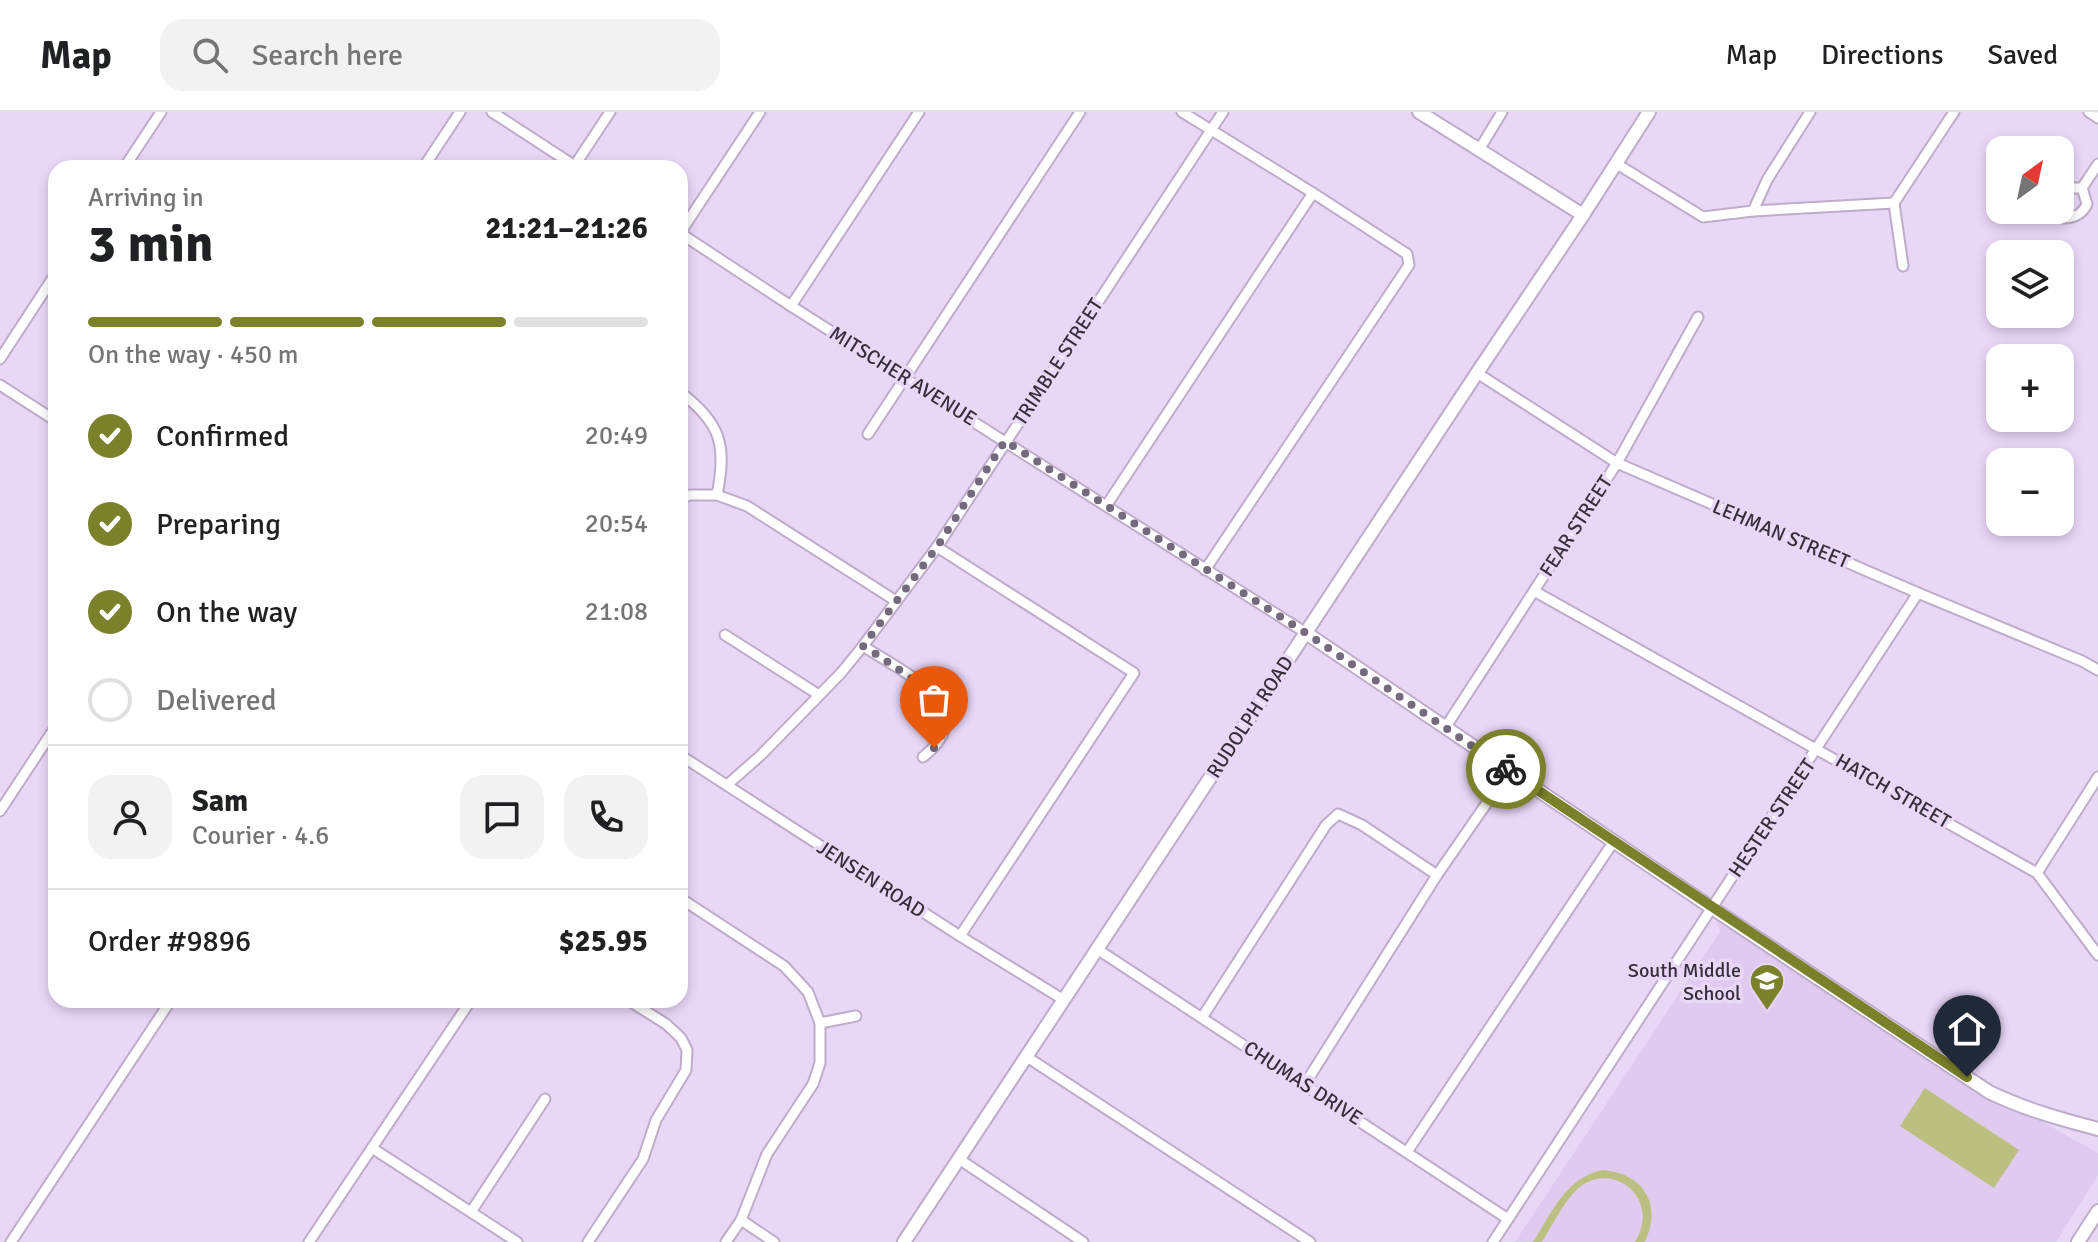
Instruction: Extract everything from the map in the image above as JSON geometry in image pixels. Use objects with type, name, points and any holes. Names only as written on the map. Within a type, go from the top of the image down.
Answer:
[{"type":"street","points":[[129,160],[161,112]]},
{"type":"street","points":[[428,160],[460,112]]},
{"type":"street","points":[[492,112],[564,160]]},
{"type":"street","points":[[579,160],[610,112]]},
{"type":"street","points":[[688,221],[760,112]]},
{"type":"street","points":[[791,306],[919,112]]},
{"type":"street","points":[[868,434],[1080,112]]},
{"type":"street","points":[[1182,112],[1407,254],[1409,265],[1205,570]]},
{"type":"street","name":"TRIMBLE STREET","points":[[727,785],[761,755],[863,646],[937,547],[1223,112]]},
{"type":"street","points":[[1419,112],[1583,215]]},
{"type":"street","points":[[1479,150],[1502,112]]},
{"type":"street","name":"RUDOLPH ROAD","points":[[904,1242],[1649,112]]},
{"type":"street","points":[[1753,211],[1767,180],[1810,112]]},
{"type":"street","points":[[1903,266],[1894,203],[1954,112]]},
{"type":"street","points":[[2089,112],[2098,118]]},
{"type":"street","points":[[1617,164],[1703,217],[1894,203]]},
{"type":"street","points":[[2082,188],[2098,164]]},
{"type":"street","points":[[2074,188],[2082,188]]},
{"type":"street","points":[[2074,217],[2087,204],[2082,188]]},
{"type":"street","points":[[1106,506],[1313,193]]},
{"type":"street","name":"MITSCHER AVENUE","points":[[688,238],[1306,633],[1989,1092],[2045,1115],[2098,1129]]},
{"type":"street","points":[[0,359],[48,285]]},
{"type":"street","name":"FEAR STREET","points":[[1445,728],[1617,463],[1698,317]]},
{"type":"street","name":"LEHMAN STREET","points":[[1477,373],[1617,463],[2098,670]]},
{"type":"street","points":[[0,385],[48,416]]},
{"type":"street","points":[[688,399],[712,421],[719,441],[723,466],[717,495]]},
{"type":"street","points":[[688,496],[717,495],[747,506],[896,601]]},
{"type":"street","points":[[937,547],[1134,673],[960,936]]},
{"type":"street","name":"HATCH STREET","points":[[1534,591],[2037,873],[2098,955]]},
{"type":"street","name":"HESTER STREET","points":[[1493,1242],[1918,593]]},
{"type":"street","points":[[725,635],[819,695]]},
{"type":"street","points":[[863,646],[928,689],[940,702],[946,723],[942,737],[923,757]]},
{"type":"street","points":[[0,811],[48,738]]},
{"type":"street","name":"JENSEN ROAD","points":[[688,760],[1064,1000]]},
{"type":"street","points":[[1305,1084],[1437,875],[1509,771]]},
{"type":"street","points":[[2037,873],[2098,777]]},
{"type":"street","points":[[1203,1016],[1326,825],[1338,814],[1362,825],[1437,875]]},
{"type":"street","points":[[1407,1152],[1614,841]]},
{"type":"street","points":[[688,903],[784,966],[808,992],[820,1023],[820,1063],[813,1084],[767,1154],[741,1220],[726,1242]]},
{"type":"street","name":"CHUMAS DRIVE","points":[[1097,949],[1508,1219]]},
{"type":"street","points":[[11,1242],[166,1008]]},
{"type":"street","points":[[309,1242],[466,1008]]},
{"type":"street","points":[[588,1242],[643,1159],[656,1120],[686,1070],[687,1050],[681,1038],[641,1008]]},
{"type":"street","points":[[820,1023],[856,1016]]},
{"type":"street","points":[[1027,1057],[1310,1242]]},
{"type":"street","points":[[471,1212],[545,1099]]},
{"type":"street","points":[[372,1148],[517,1242]]},
{"type":"street","points":[[959,1159],[1083,1242]]},
{"type":"street","points":[[2078,1242],[2098,1211]]},
{"type":"street","points":[[741,1220],[774,1242]]},
{"type":"shaded area","name":"South Middle School","points":[[1712,908],[1989,1092],[2098,1153],[2098,1175],[2056,1242],[1515,1242],[1720,932]]},
{"type":"green space","points":[[1925,1088],[2019,1150],[1994,1188],[1900,1126]]},
{"type":"green space","points":[[1602,1170],[1629,1177],[1646,1193],[1652,1215],[1645,1242],[1635,1242],[1642,1227],[1643,1213],[1639,1200],[1621,1182],[1608,1179],[1595,1180],[1575,1191],[1542,1242],[1533,1242],[1569,1189],[1589,1174]]},
{"type":"way so far","points":[[934,748],[942,737],[946,723],[940,702],[928,689],[863,646],[937,547],[1005,441],[1306,633],[1506,769]]},
{"type":"place","name":"South Middle School","points":[[1767,1012]]},
{"type":"route","points":[[1506,769],[1967,1077]]}]
